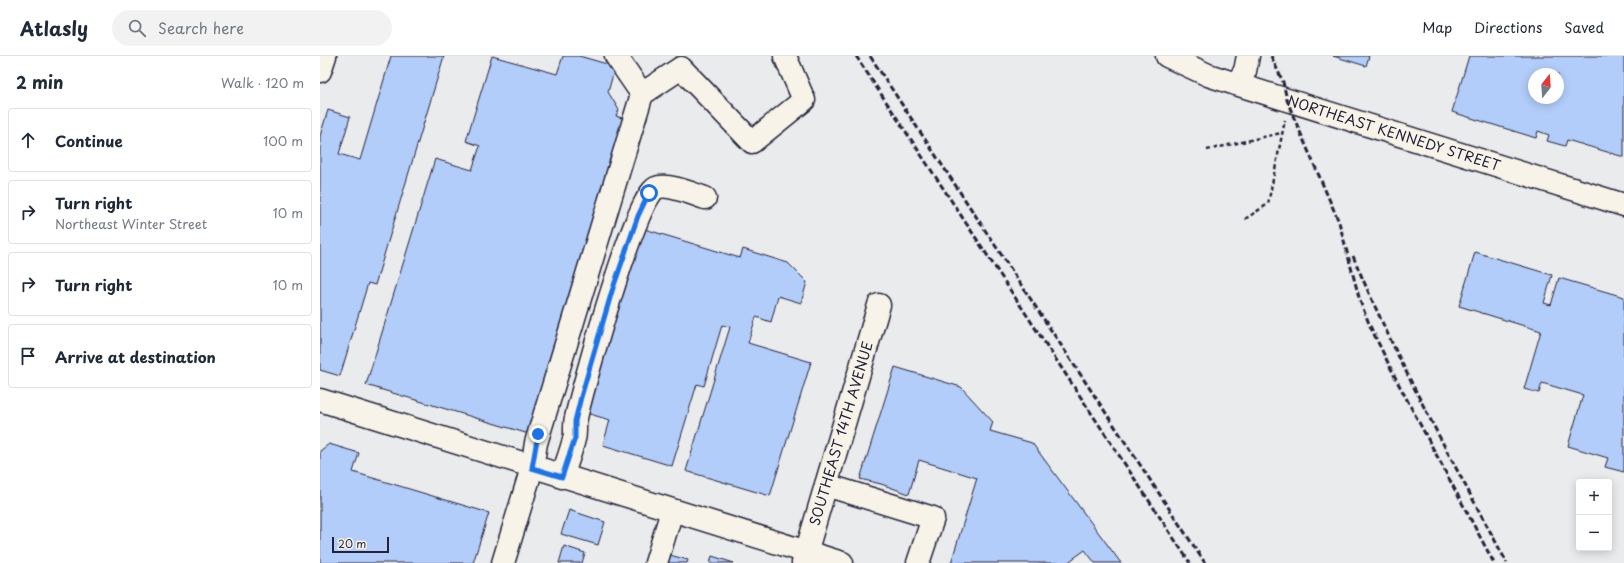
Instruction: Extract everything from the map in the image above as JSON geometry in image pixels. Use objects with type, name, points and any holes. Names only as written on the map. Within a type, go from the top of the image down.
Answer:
[{"type":"street","points":[[320,71],[325,56]]},
{"type":"street","points":[[616,56],[642,94]]},
{"type":"street","points":[[503,563],[532,468],[536,443],[642,94],[681,68],[752,142],[804,100],[785,56]]},
{"type":"street","name":"NORTHEAST KENNEDY STREET","points":[[1167,56],[1208,75],[1624,205]]},
{"type":"street","points":[[1236,84],[1245,71],[1248,56]]},
{"type":"street","points":[[562,477],[575,438],[575,421],[581,397],[612,291],[638,216],[649,193],[655,188],[666,186],[705,198]]},
{"type":"street","name":"SOUTHEAST 14TH AVENUE","points":[[804,557],[879,305]]},
{"type":"street","points":[[320,400],[672,511],[804,557],[842,563]]},
{"type":"street","points":[[826,485],[933,518],[918,563]]},
{"type":"street","points":[[656,563],[672,511]]},
{"type":"path","points":[[1245,219],[1268,204],[1281,133],[1286,115]]},
{"type":"path","points":[[1207,150],[1281,133]]},
{"type":"building","points":[[391,56],[444,56],[375,285],[368,283],[340,376],[320,370],[320,136],[328,110],[350,117],[339,154],[360,160]]},
{"type":"building","points":[[492,56],[557,74],[563,56],[579,56],[607,64],[614,71],[608,92],[619,110],[616,116],[625,119],[529,434],[366,385],[435,159],[472,170],[480,146],[466,141]]},
{"type":"building","points":[[1333,56],[1369,56],[1366,66]]},
{"type":"building","points":[[1469,56],[1624,56],[1624,157],[1567,140],[1565,146],[1547,141],[1549,135],[1538,131],[1536,138],[1452,112]]},
{"type":"building","points":[[638,227],[740,258],[743,249],[788,263],[807,282],[801,303],[778,296],[771,322],[756,317],[748,343],[811,362],[770,496],[686,471],[730,327],[722,325],[704,386],[697,384],[672,466],[603,445],[610,420],[583,412]]},
{"type":"building","points":[[1475,252],[1552,275],[1544,303],[1551,305],[1559,278],[1624,297],[1624,472],[1605,467],[1608,458],[1568,446],[1583,395],[1542,383],[1539,393],[1524,389],[1541,331],[1459,306]]},
{"type":"building","points":[[895,367],[961,387],[993,422],[990,431],[1032,443],[1121,563],[1095,563],[1085,550],[1067,563],[951,563],[977,478],[919,460],[909,494],[881,484],[860,479]]},
{"type":"building","points":[[329,444],[359,453],[353,472],[489,513],[473,563],[320,563],[320,451]]},
{"type":"building","points":[[569,510],[605,522],[598,545],[561,534]]},
{"type":"building","points":[[564,546],[585,553],[582,563],[559,563]]},
{"type":"building","points":[[666,554],[688,560],[687,563],[663,563]]},
{"type":"building","points":[[712,556],[734,563],[710,563]]},
{"type":"railway","points":[[856,56],[1190,563]]},
{"type":"railway","points":[[870,56],[1205,563]]},
{"type":"railway","points":[[1271,56],[1283,82],[1287,100],[1294,118],[1339,222],[1360,301],[1370,326],[1397,381],[1494,563]]},
{"type":"railway","points":[[1353,256],[1407,373],[1507,563]]},
{"type":"route","points":[[538,434],[532,468],[562,477],[575,438],[575,421],[581,397],[612,291],[638,216],[649,193]]}]
